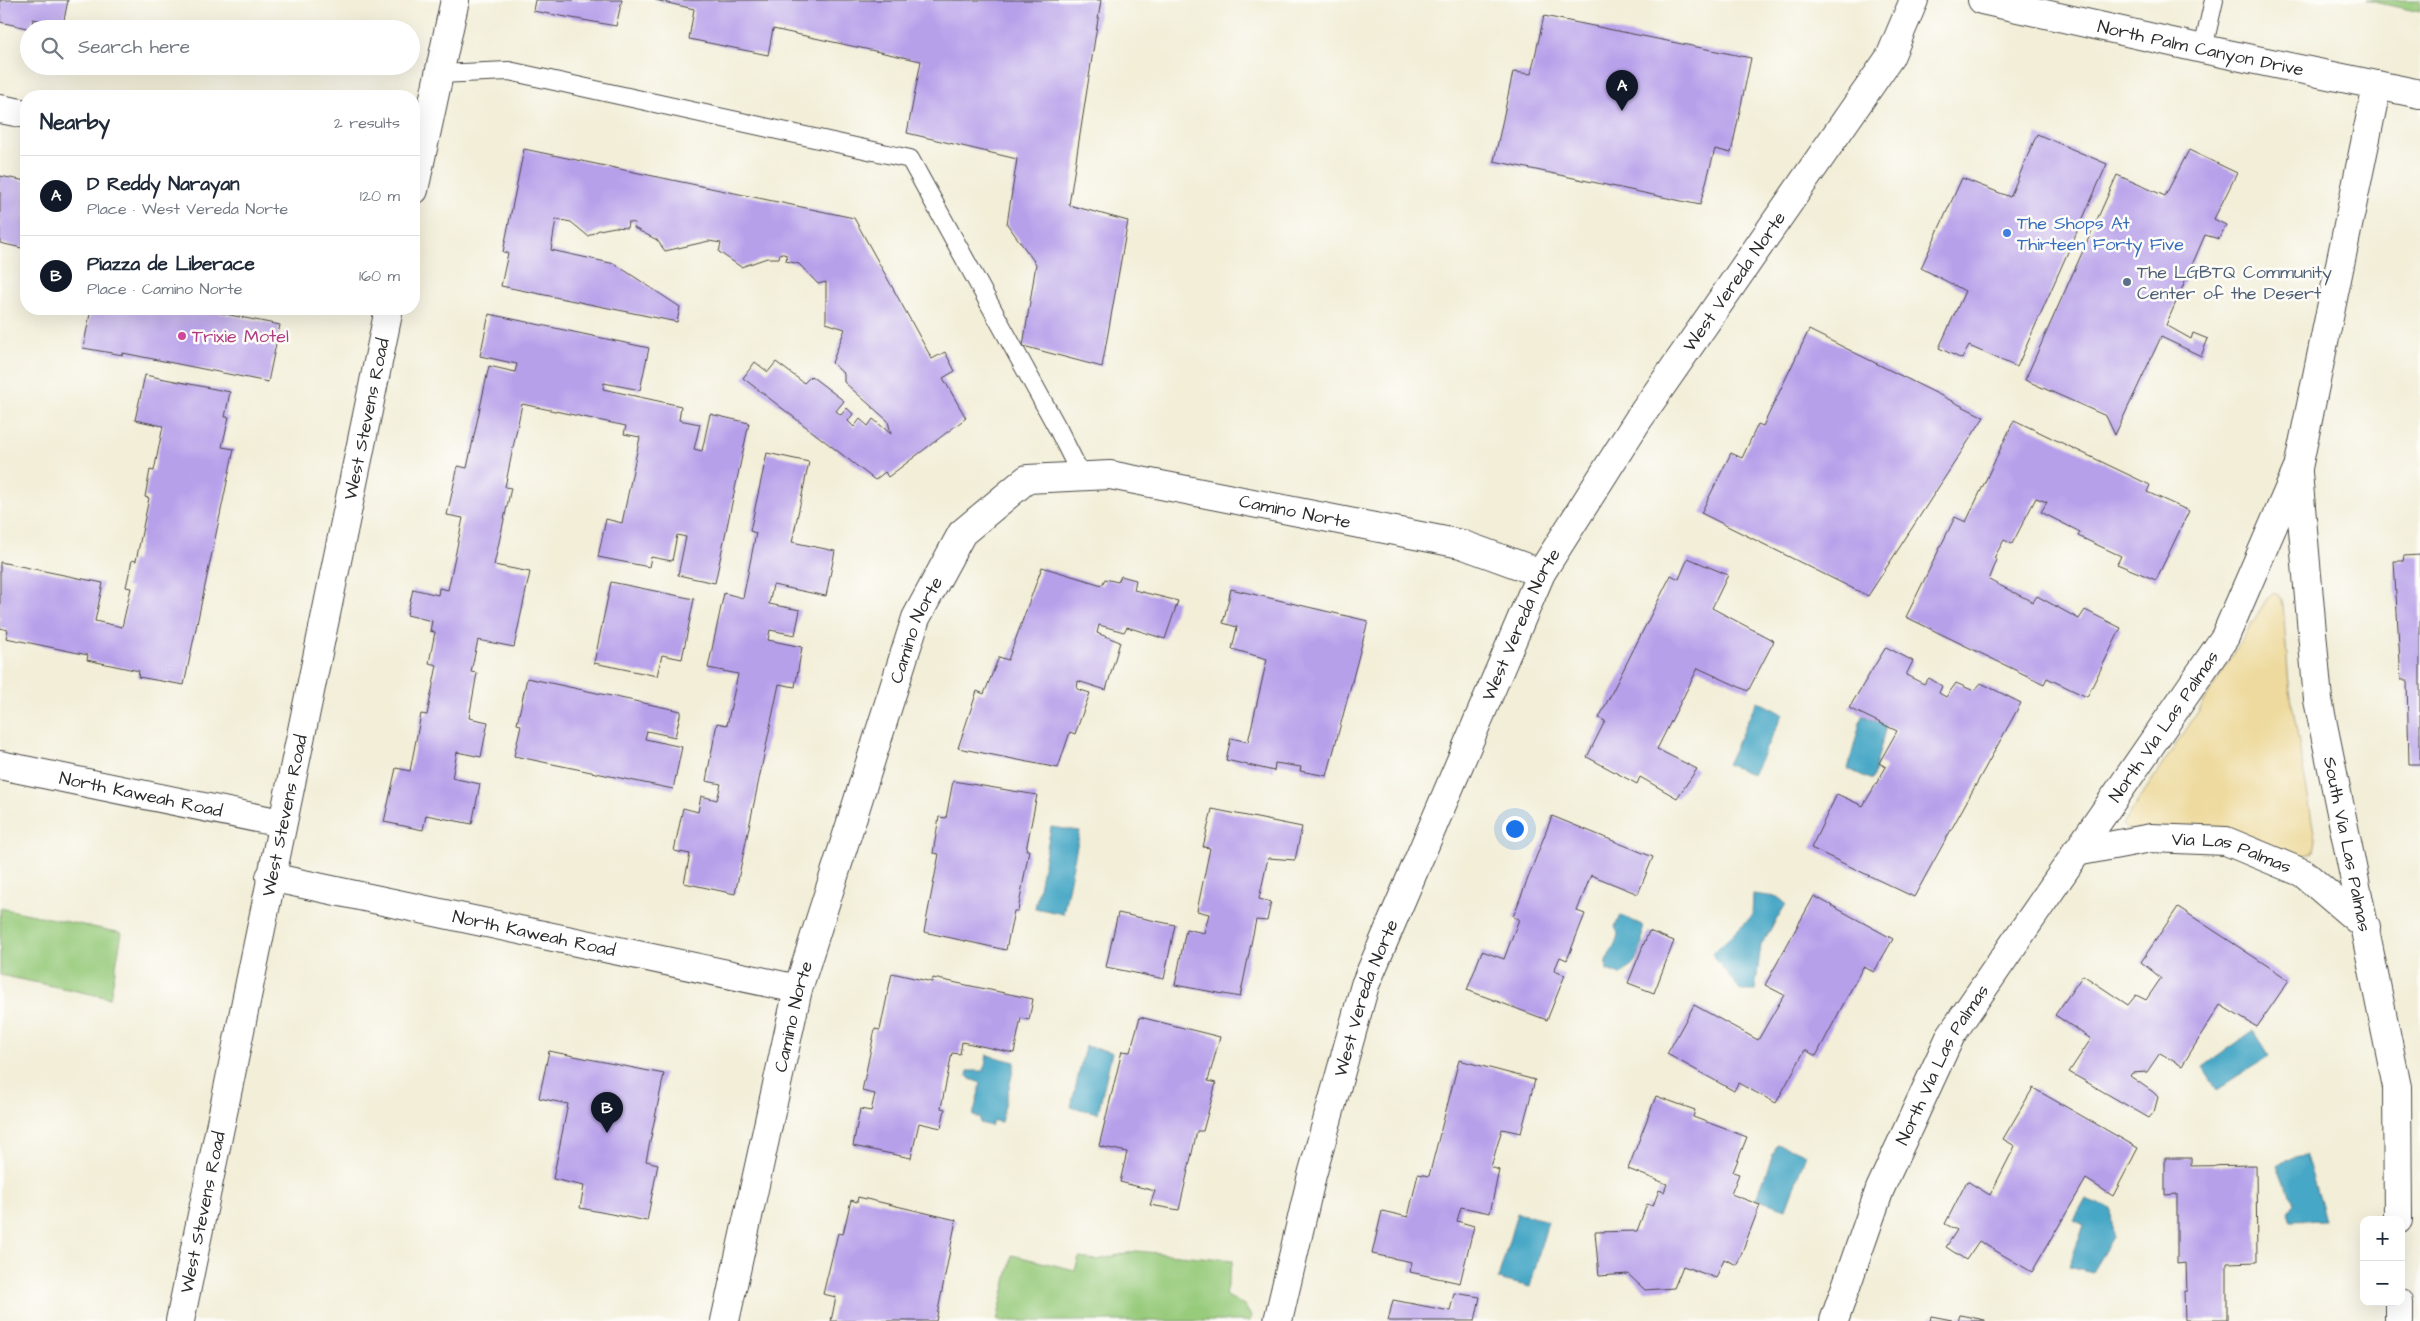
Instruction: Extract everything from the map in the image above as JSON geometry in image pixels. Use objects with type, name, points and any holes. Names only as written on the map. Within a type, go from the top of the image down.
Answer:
[{"type":"street","points":[[420,162],[455,0]]},
{"type":"street","name":"West Vereda Norte","points":[[1278,1321],[1312,1175],[1365,985],[1541,573],[1638,420],[1890,57],[1914,0]]},
{"type":"street","name":"North Palm Canyon Drive","points":[[1982,0],[2203,49],[2420,94]]},
{"type":"street","name":"North Via Las Palmas","points":[[1834,1321],[1880,1189],[1951,1036],[2225,637],[2298,468],[2378,85]]},
{"type":"street","points":[[0,109],[20,113]]},
{"type":"street","name":"West Stevens Road","points":[[180,1321],[270,877],[388,315]]},
{"type":"street","name":"South Via Las Palmas","points":[[2298,468],[2318,700],[2366,926],[2397,1087],[2398,1216]]},
{"type":"street","name":"Camino Norte","points":[[725,1321],[798,989],[916,618],[962,533],[1027,479],[1110,475],[1461,544],[1541,573]]},
{"type":"street","name":"North Kaweah Road","points":[[0,765],[281,824]]},
{"type":"street","name":"Via Las Palmas","points":[[2076,852],[2151,838],[2226,841],[2303,873],[2366,926]]},
{"type":"street","name":"North Kaweah Road","points":[[270,877],[798,989]]},
{"type":"street","points":[[2398,1321],[2399,1306]]},
{"type":"lane","points":[[2203,49],[2214,0]]},
{"type":"lane","points":[[439,74],[509,71],[910,159],[1058,429],[1081,475]]},
{"type":"green space","points":[[2366,0],[2420,0],[2420,12]]},
{"type":"green space","points":[[0,908],[122,933],[110,998],[0,975]]},
{"type":"green space","points":[[1136,1251],[1233,1260],[1225,1295],[1244,1305],[1251,1316],[1250,1321],[997,1321],[1012,1255],[1075,1270],[1079,1258],[1097,1260]]},
{"type":"sand","points":[[2274,592],[2281,597],[2283,606],[2289,685],[2315,839],[2313,851],[2306,855],[2297,855],[2229,829],[2127,830],[2122,825],[2196,715],[2268,597]]},
{"type":"water","points":[[1757,701],[1783,714],[1753,775],[1727,764]]},
{"type":"water","points":[[1862,715],[1886,726],[1872,780],[1848,769]]},
{"type":"water","points":[[1051,827],[1080,831],[1063,914],[1035,908]]},
{"type":"water","points":[[1753,894],[1778,897],[1786,904],[1761,945],[1755,991],[1741,991],[1712,954],[1752,916]]},
{"type":"water","points":[[1620,915],[1642,925],[1642,940],[1636,960],[1620,975],[1607,970],[1607,960],[1617,938],[1618,933],[1615,927]]},
{"type":"water","points":[[2253,1031],[2269,1056],[2217,1089],[2203,1067]]},
{"type":"water","points":[[1085,1046],[1112,1052],[1098,1113],[1071,1107]]},
{"type":"water","points":[[987,1055],[1015,1062],[1001,1122],[993,1121],[991,1126],[980,1123],[980,1118],[973,1116],[981,1083],[970,1079],[967,1075],[968,1071],[984,1071]]},
{"type":"water","points":[[1777,1144],[1806,1154],[1786,1209],[1756,1199]]},
{"type":"water","points":[[2306,1155],[2325,1220],[2291,1221],[2288,1212],[2293,1203],[2278,1165],[2283,1161]]},
{"type":"water","points":[[2086,1199],[2111,1209],[2113,1237],[2092,1272],[2069,1266],[2084,1225],[2074,1220]]},
{"type":"water","points":[[1517,1213],[1548,1221],[1530,1287],[1498,1279]]},
{"type":"building","points":[[0,0],[68,0],[64,20],[20,20],[20,27],[0,22]]},
{"type":"building","points":[[535,0],[622,0],[616,26],[533,11]]},
{"type":"building","points":[[655,0],[1101,0],[1069,205],[1128,221],[1102,367],[1023,346],[1036,264],[1007,224],[1017,159],[907,133],[921,61],[773,29],[768,55],[689,39],[694,9]]},
{"type":"building","points":[[1544,16],[1751,58],[1731,153],[1715,149],[1700,205],[1494,161],[1513,72],[1531,74]]},
{"type":"building","name":"The Shops At Thirteen Forty Five","points":[[2037,134],[2107,164],[2017,367],[1969,346],[1962,359],[1939,348],[1965,291],[1921,268],[1962,178],[2010,197]]},
{"type":"building","points":[[524,149],[854,218],[932,359],[945,352],[955,371],[943,378],[966,418],[888,477],[885,472],[875,480],[743,378],[755,362],[768,372],[776,362],[804,383],[811,376],[844,401],[836,411],[841,415],[847,408],[853,414],[848,421],[854,427],[860,419],[868,426],[873,419],[891,434],[888,421],[844,382],[844,374],[832,363],[845,329],[826,323],[826,282],[818,284],[799,264],[786,261],[787,255],[780,253],[779,258],[767,258],[741,267],[719,252],[721,243],[709,241],[665,251],[657,240],[634,228],[635,223],[628,222],[627,228],[615,227],[599,230],[588,236],[571,222],[556,219],[551,250],[615,264],[680,307],[677,322],[501,286],[508,253],[503,252]]},
{"type":"building","name":"The LGBTQ Community Center of the Desert","points":[[2189,150],[2237,173],[2214,219],[2226,225],[2219,239],[2205,235],[2166,325],[2191,339],[2193,333],[2208,339],[2201,356],[2161,337],[2115,435],[2106,416],[2025,380],[2117,175],[2165,196]]},
{"type":"building","points":[[0,176],[20,180],[20,248],[0,243]]},
{"type":"building","points":[[489,314],[649,348],[640,390],[604,383],[603,389],[681,406],[679,420],[700,424],[694,449],[702,451],[710,414],[749,423],[715,583],[678,575],[686,537],[677,535],[672,561],[651,557],[649,567],[598,557],[606,519],[622,523],[640,437],[624,434],[626,426],[522,404],[505,487],[511,488],[494,565],[530,572],[514,647],[478,640],[471,672],[477,673],[469,718],[488,722],[481,757],[457,752],[452,778],[480,784],[472,824],[426,815],[423,830],[384,822],[396,768],[410,771],[421,714],[427,715],[437,665],[429,663],[435,632],[430,631],[432,621],[407,615],[413,589],[438,595],[439,588],[448,590],[463,518],[447,515],[458,466],[467,468],[489,366],[515,372],[517,364],[480,356]]},
{"type":"building","name":"Trixie Motel","points":[[90,315],[230,315],[280,325],[268,382],[123,353],[123,355],[83,348]]},
{"type":"building","points":[[1809,330],[1984,417],[1868,596],[1701,513],[1731,453],[1742,458],[1758,424],[1763,426]]},
{"type":"building","points":[[145,375],[230,392],[225,417],[229,417],[222,447],[234,449],[184,685],[138,677],[139,671],[87,660],[88,655],[6,638],[8,630],[0,628],[0,562],[103,583],[95,621],[122,627],[131,588],[126,587],[132,560],[136,561],[149,498],[145,497],[150,470],[154,471],[163,426],[135,420]]},
{"type":"building","points":[[2014,420],[2150,485],[2147,492],[2189,511],[2156,580],[2117,564],[2121,556],[2078,536],[2080,532],[2041,512],[2047,502],[2036,498],[2012,544],[2004,540],[1994,558],[1997,560],[1989,580],[2033,602],[2037,596],[2079,619],[2085,610],[2121,628],[2087,697],[2047,678],[2044,684],[1906,617],[1955,517],[1966,522]]},
{"type":"building","points":[[767,453],[809,462],[792,542],[835,551],[826,596],[773,585],[769,604],[800,610],[795,635],[770,630],[768,640],[802,647],[795,687],[779,684],[735,894],[684,883],[690,854],[674,851],[683,808],[698,812],[701,796],[717,800],[721,784],[706,781],[717,723],[727,725],[738,674],[708,668],[724,593],[743,598],[756,533],[750,531]]},
{"type":"building","points":[[2420,555],[2420,764],[2409,764],[2407,680],[2401,680],[2394,561],[2403,561],[2404,556]]},
{"type":"building","points":[[1688,558],[1728,575],[1712,608],[1774,641],[1748,691],[1698,668],[1657,749],[1697,769],[1677,798],[1640,777],[1637,784],[1587,757],[1605,721],[1599,718],[1671,575],[1679,579]]},
{"type":"building","points":[[1042,567],[1102,585],[1105,579],[1118,582],[1121,576],[1136,580],[1134,590],[1178,601],[1165,639],[1127,627],[1124,632],[1099,625],[1097,633],[1120,642],[1106,690],[1078,681],[1077,689],[1090,693],[1075,734],[1070,732],[1058,768],[958,748],[977,691],[984,694],[999,657],[1008,660]]},
{"type":"building","points":[[611,582],[694,599],[682,659],[662,655],[657,676],[594,663]]},
{"type":"building","points":[[1231,589],[1368,621],[1327,776],[1300,771],[1301,767],[1275,763],[1274,771],[1226,760],[1231,738],[1248,742],[1267,659],[1232,649],[1237,627],[1223,623]]},
{"type":"building","points":[[1886,647],[1913,661],[1906,675],[1924,684],[1929,678],[1942,686],[1939,693],[1946,697],[1956,683],[1974,691],[1981,683],[2021,703],[1914,897],[1811,848],[1837,794],[1863,806],[1886,767],[1879,763],[1897,731],[1849,708]]},
{"type":"building","points":[[527,678],[681,711],[675,737],[647,731],[645,739],[682,747],[673,789],[514,756],[521,725],[517,724]]},
{"type":"building","points":[[953,781],[1037,795],[1026,850],[1029,850],[1018,911],[1014,911],[1006,950],[924,932],[939,854],[933,853],[939,817],[946,818]]},
{"type":"building","points":[[1212,809],[1302,827],[1295,860],[1268,858],[1259,899],[1271,902],[1267,921],[1256,920],[1240,997],[1175,985],[1186,929],[1204,933],[1209,914],[1197,911],[1210,848],[1203,847]]},
{"type":"building","points":[[1552,816],[1653,857],[1638,894],[1591,875],[1577,911],[1585,914],[1567,960],[1560,957],[1554,971],[1565,975],[1547,1020],[1467,990],[1482,951],[1504,959],[1519,919],[1513,917]]},
{"type":"building","points":[[1814,896],[1893,939],[1874,972],[1863,967],[1816,1056],[1805,1050],[1776,1103],[1738,1083],[1734,1091],[1667,1054],[1694,1005],[1758,1040],[1784,995],[1765,985]]},
{"type":"building","points":[[2178,907],[2289,980],[2257,1027],[2220,1005],[2182,1066],[2160,1053],[2147,1072],[2132,1073],[2130,1076],[2158,1097],[2154,1112],[2149,1118],[2069,1072],[2091,1039],[2055,1015],[2083,975],[2128,1005],[2136,995],[2146,1000],[2161,978],[2141,962]]},
{"type":"building","points":[[1118,913],[1175,925],[1164,979],[1106,967]]},
{"type":"building","points":[[1649,931],[1674,941],[1654,993],[1628,983]]},
{"type":"building","points":[[892,973],[932,982],[933,978],[1033,999],[1029,1020],[1021,1018],[1014,1053],[962,1042],[960,1054],[952,1053],[941,1108],[945,1109],[941,1128],[919,1123],[911,1158],[853,1146],[860,1109],[871,1111],[875,1094],[862,1091],[875,1029],[880,1030]]},
{"type":"building","points":[[1140,1017],[1220,1037],[1208,1081],[1216,1083],[1203,1131],[1197,1131],[1179,1210],[1150,1205],[1155,1191],[1120,1182],[1127,1152],[1099,1146],[1122,1051],[1130,1052]]},
{"type":"building","points":[[549,1051],[664,1074],[646,1161],[658,1164],[647,1221],[580,1208],[584,1186],[553,1179],[568,1104],[539,1098]]},
{"type":"building","points":[[1459,1060],[1535,1080],[1521,1133],[1502,1129],[1491,1167],[1499,1170],[1490,1213],[1461,1207],[1457,1221],[1474,1226],[1460,1283],[1410,1272],[1412,1262],[1372,1254],[1382,1211],[1408,1217],[1418,1174],[1429,1176]]},
{"type":"building","points":[[2033,1088],[2138,1148],[2113,1196],[2086,1179],[2032,1272],[1979,1241],[1966,1260],[1946,1247],[1957,1230],[1945,1224],[1967,1181],[1990,1195],[2015,1146],[2003,1139]]},
{"type":"building","points":[[1656,1096],[1695,1110],[1693,1117],[1747,1137],[1733,1172],[1739,1174],[1731,1194],[1760,1205],[1737,1265],[1724,1259],[1716,1278],[1683,1266],[1674,1288],[1645,1290],[1628,1274],[1599,1276],[1595,1232],[1637,1231],[1647,1204],[1653,1206],[1659,1190],[1664,1192],[1667,1184],[1628,1169]]},
{"type":"building","points":[[2165,1158],[2191,1158],[2191,1166],[2256,1165],[2257,1262],[2227,1263],[2227,1320],[2185,1320],[2184,1291],[2187,1291],[2186,1263],[2177,1264],[2177,1194],[2165,1195]]},
{"type":"building","points":[[858,1197],[956,1220],[936,1321],[831,1321],[836,1297],[823,1294],[838,1233],[843,1234],[851,1200],[857,1202]]},
{"type":"building","points":[[1454,1293],[1480,1297],[1475,1321],[1388,1321],[1393,1300],[1450,1311]]},
{"type":"building","points":[[1960,1315],[1985,1320],[1985,1321],[1958,1321]]},
{"type":"building","points":[[1931,1316],[1952,1320],[1952,1321],[1930,1321]]},
{"type":"place","name":"D Reddy Narayan","points":[[1622,111]]},
{"type":"place","name":"The Shops At Thirteen Forty Five","points":[[2007,233]]},
{"type":"place","name":"The LGBTQ Community Center of the Desert","points":[[2127,282]]},
{"type":"place","name":"Trixie Motel","points":[[182,336]]},
{"type":"place","name":"Piazza de Liberace","points":[[607,1133]]}]
